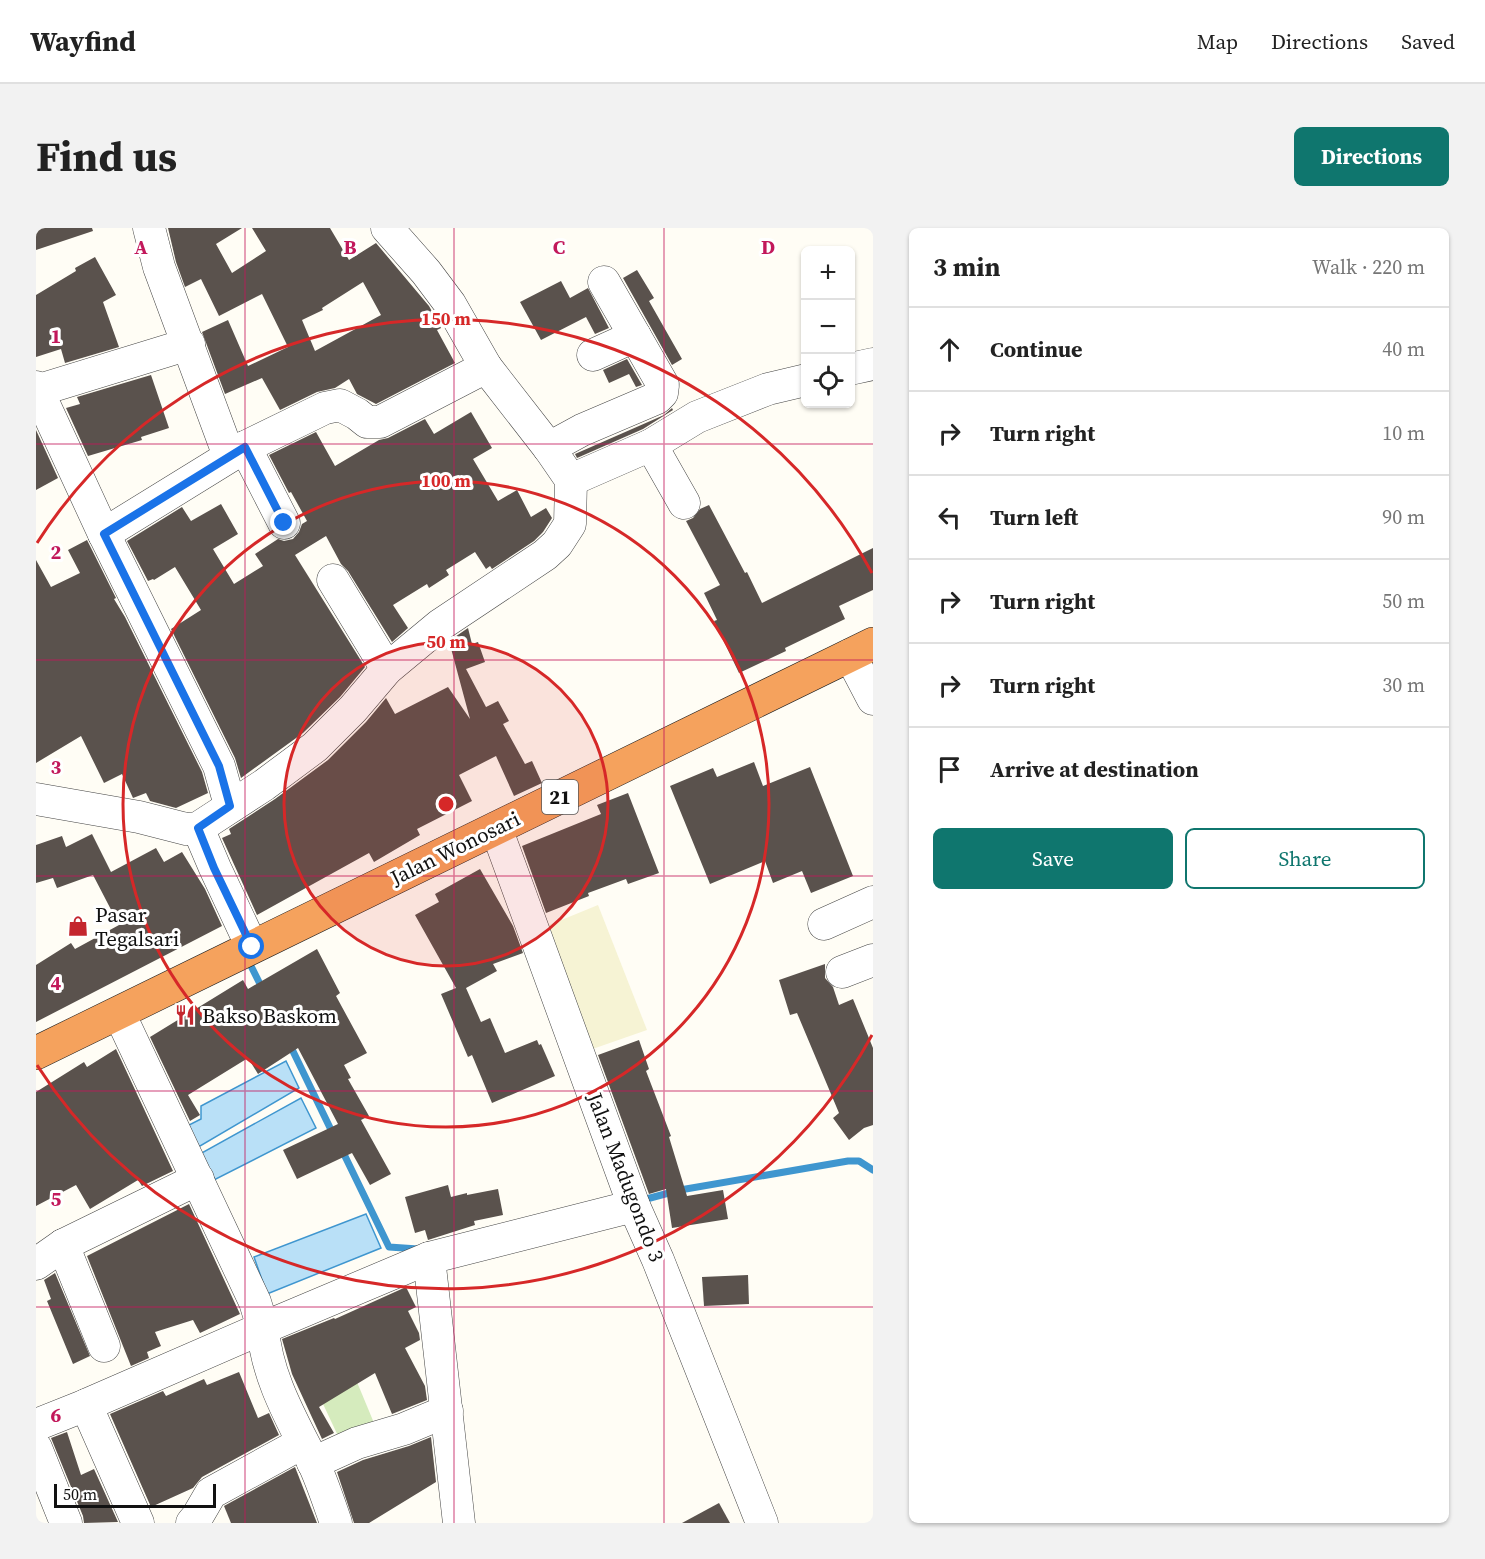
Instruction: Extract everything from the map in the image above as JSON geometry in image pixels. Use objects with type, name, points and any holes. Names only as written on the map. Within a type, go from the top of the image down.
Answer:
[{"type":"highway","name":"Jalan Wonosari","points":[[36,1053],[861,649]]},
{"type":"street","points":[[149,228],[159,267],[189,344],[237,451],[284,523]]},
{"type":"street","points":[[36,799],[139,817],[186,829],[198,828],[264,785],[315,747],[353,709],[387,669],[440,625],[545,555],[557,544],[570,524],[571,480],[549,448],[486,368],[450,304],[426,272],[387,228]]},
{"type":"street","points":[[549,448],[582,430],[657,398],[662,393],[663,385],[604,282]]},
{"type":"street","points":[[593,355],[635,336]]},
{"type":"street","points":[[189,344],[36,390],[104,534],[210,746],[219,766],[230,806]]},
{"type":"street","points":[[855,368],[873,364]]},
{"type":"street","points":[[104,534],[237,451],[325,408],[340,405],[367,422],[380,422],[486,368]]},
{"type":"street","points":[[571,480],[651,445],[696,417],[768,389],[801,381]]},
{"type":"street","points":[[651,445],[684,503]]},
{"type":"street","points":[[333,580],[387,669]]},
{"type":"street","points":[[861,649],[873,699]]},
{"type":"street","points":[[198,828],[246,951]]},
{"type":"street","name":"Jalan Madugondo 3","points":[[496,828],[634,1206],[658,1260],[762,1523]]},
{"type":"street","points":[[824,924],[873,902]]},
{"type":"street","points":[[842,972],[873,960]]},
{"type":"street","points":[[119,1013],[255,1302],[263,1328],[264,1348],[268,1363],[336,1523]]},
{"type":"street","points":[[36,1264],[63,1245],[198,1179]]},
{"type":"street","points":[[36,1425],[425,1259],[634,1206]]},
{"type":"street","points":[[63,1245],[104,1346]]},
{"type":"street","points":[[425,1259],[447,1411],[459,1523]]},
{"type":"street","points":[[86,1405],[138,1523]]},
{"type":"street","points":[[192,1523],[210,1493],[308,1453],[357,1443],[404,1429],[447,1411]]},
{"type":"street","points":[[36,1448],[66,1523]]},
{"type":"shaded area","points":[[598,905],[647,1030],[584,1052],[537,930]]},
{"type":"green space","points":[[347,1358],[374,1423],[339,1438],[308,1372]]},
{"type":"water","points":[[286,1061],[299,1088],[195,1149],[183,1128],[201,1119],[201,1106]]},
{"type":"water","points":[[301,1098],[316,1128],[210,1182],[198,1155]]},
{"type":"water","points":[[366,1214],[381,1248],[267,1294],[254,1257]]},
{"type":"building","points":[[36,228],[92,228],[93,231],[36,250]]},
{"type":"building","points":[[168,228],[242,228],[216,244],[232,273],[266,251],[252,228],[330,228],[349,260],[376,243],[429,306],[441,328],[437,330],[455,363],[376,404],[357,394],[349,379],[335,388],[317,392],[280,410],[262,378],[225,394],[202,332],[228,320],[248,366],[288,347],[262,294],[219,316],[201,279],[185,287]],"holes":[[[363,282],[381,315],[315,351],[302,320],[323,310],[322,308]]]},
{"type":"building","points":[[95,257],[116,295],[103,302],[119,347],[65,363],[61,349],[36,357],[36,295]]},
{"type":"building","points":[[637,270],[654,298],[649,301],[682,359],[672,365],[623,278]]},
{"type":"building","points":[[561,281],[570,298],[588,288],[609,328],[595,334],[586,317],[541,340],[520,302]]},
{"type":"building","points":[[627,359],[642,385],[636,387],[629,374],[609,383],[603,370]]},
{"type":"building","points":[[151,375],[169,428],[141,437],[142,440],[88,456],[66,408],[80,404],[77,397]]},
{"type":"building","points":[[672,408],[673,410],[643,429],[577,458],[575,454],[664,415]]},
{"type":"building","points":[[471,412],[492,448],[473,459],[498,501],[517,490],[531,517],[546,508],[552,518],[534,541],[492,569],[490,566],[486,569],[475,552],[446,570],[449,575],[429,588],[427,584],[393,605],[408,628],[392,642],[348,571],[341,564],[326,536],[295,555],[365,667],[340,697],[303,733],[241,778],[235,758],[171,629],[201,610],[175,567],[154,580],[148,581],[127,541],[182,507],[191,521],[221,504],[238,534],[213,549],[234,584],[263,566],[255,554],[278,539],[284,541],[293,539],[302,524],[307,521],[269,455],[316,432],[335,466],[379,440],[388,438],[425,419],[434,434]]},
{"type":"building","points":[[36,430],[58,478],[36,490]]},
{"type":"building","points":[[709,505],[762,603],[873,548],[873,590],[839,606],[845,619],[739,673],[714,621],[717,620],[704,593],[720,585],[686,521],[693,518],[700,509]]},
{"type":"building","points":[[87,540],[116,598],[114,599],[202,772],[208,793],[176,808],[150,801],[146,793],[133,798],[122,774],[104,783],[81,736],[36,763],[36,560],[51,587],[80,573],[68,550]]},
{"type":"building","points":[[468,628],[472,644],[478,642],[485,662],[466,669],[486,707],[498,701],[509,721],[503,724],[525,764],[532,761],[542,783],[514,796],[496,756],[459,775],[472,801],[417,829],[420,835],[374,862],[369,853],[257,915],[222,838],[231,834],[229,829],[328,760],[386,698],[395,714],[448,687],[470,719],[449,641]]},
{"type":"building","points":[[754,762],[763,786],[810,767],[853,876],[811,893],[802,871],[773,883],[765,861],[710,884],[670,786],[713,768],[717,777]]},
{"type":"building","points":[[628,793],[659,873],[628,884],[626,879],[588,893],[589,896],[546,913],[522,846],[601,814],[597,805]]},
{"type":"building","points":[[92,834],[111,872],[156,848],[164,862],[182,852],[205,889],[222,926],[36,1022],[36,965],[71,943],[75,949],[119,925],[93,875],[57,888],[53,878],[36,883],[36,845],[62,836],[66,847]]},
{"type":"building","points":[[480,869],[513,926],[523,953],[493,964],[497,971],[466,988],[481,1022],[490,1018],[505,1053],[537,1040],[555,1076],[492,1103],[472,1055],[468,1057],[441,994],[456,988],[415,915],[439,902],[435,894]]},
{"type":"building","points":[[317,949],[340,993],[336,996],[367,1053],[344,1065],[351,1078],[348,1079],[369,1116],[361,1120],[391,1174],[370,1185],[352,1153],[297,1179],[283,1150],[338,1124],[298,1048],[258,1074],[248,1058],[188,1095],[200,1115],[190,1121],[150,1037],[243,980],[248,989]]},
{"type":"building","points":[[825,964],[825,978],[833,987],[839,1005],[853,999],[873,1048],[873,1125],[864,1128],[849,1140],[833,1118],[839,1113],[797,1013],[790,1015],[779,980]]},
{"type":"building","points":[[639,1040],[649,1069],[646,1071],[671,1136],[669,1137],[687,1196],[723,1190],[728,1219],[672,1228],[666,1189],[649,1194],[598,1055]]},
{"type":"building","points":[[116,1049],[173,1171],[142,1186],[138,1180],[90,1209],[76,1185],[36,1206],[36,1092],[84,1062],[87,1067]]},
{"type":"building","points":[[448,1185],[451,1197],[498,1189],[503,1215],[474,1221],[475,1225],[428,1240],[425,1230],[415,1233],[405,1197]]},
{"type":"building","points":[[189,1204],[240,1314],[200,1333],[193,1320],[155,1332],[161,1346],[147,1352],[149,1358],[131,1366],[87,1256]]},
{"type":"building","points":[[55,1273],[90,1356],[73,1364],[47,1301],[51,1299],[44,1280]]},
{"type":"building","points":[[748,1275],[749,1304],[704,1306],[702,1277]]},
{"type":"building","points":[[406,1287],[416,1307],[408,1311],[420,1340],[405,1348],[425,1386],[427,1400],[392,1414],[375,1373],[319,1407],[334,1433],[322,1439],[292,1374],[282,1339],[335,1319]]},
{"type":"building","points":[[239,1372],[258,1418],[269,1413],[279,1435],[202,1477],[193,1488],[151,1507],[110,1414],[163,1391],[166,1396],[204,1379],[207,1385]]},
{"type":"building","points":[[67,1432],[81,1475],[94,1469],[118,1522],[84,1523],[51,1438]]},
{"type":"building","points":[[431,1437],[436,1482],[369,1523],[354,1523],[337,1472],[363,1460]]},
{"type":"building","points":[[295,1467],[317,1523],[231,1523],[224,1506]]},
{"type":"building","points":[[719,1503],[730,1523],[682,1523]]},
{"type":"waterway","points":[[248,960],[263,990]]},
{"type":"waterway","points":[[289,1043],[334,1136]]},
{"type":"waterway","points":[[341,1148],[389,1247],[418,1249]]},
{"type":"waterway","points":[[639,1201],[680,1190],[848,1161],[859,1161],[873,1170]]},
{"type":"place","name":"Pasar Tegalsari","points":[[78,926]]},
{"type":"place","name":"Bakso Baskom","points":[[185,1015]]},
{"type":"route","points":[[252,947],[214,868],[198,828],[230,806],[219,766],[104,534],[245,447],[284,523]]}]
